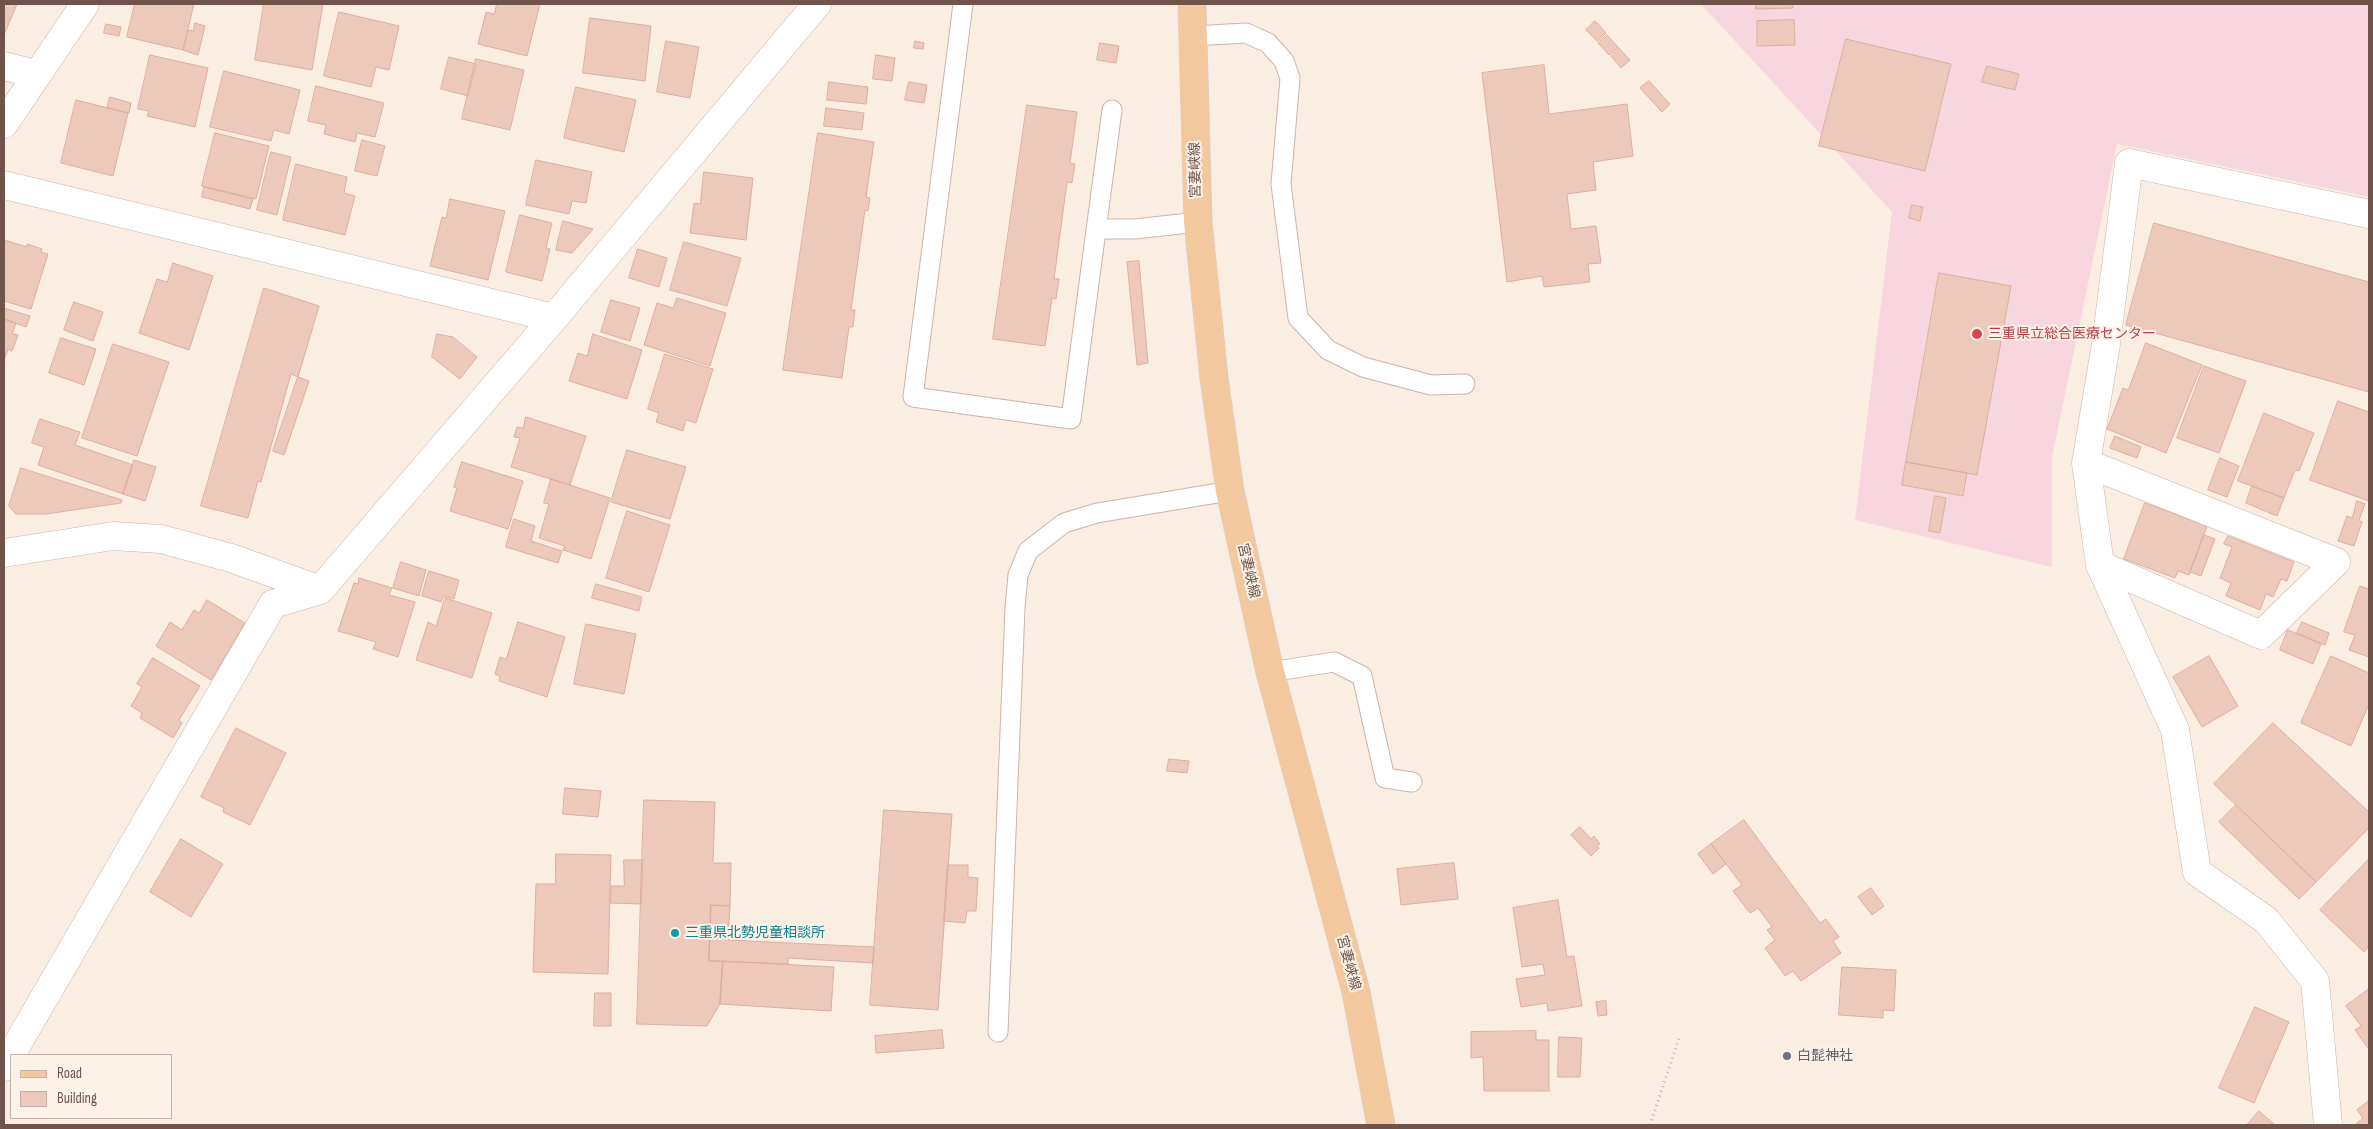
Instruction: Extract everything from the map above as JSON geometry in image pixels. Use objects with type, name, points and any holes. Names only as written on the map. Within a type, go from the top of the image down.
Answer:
[{"type":"main road","name":"宮妻峡線","points":[[1192,4],[1198,222],[1214,378],[1230,491],[1270,672],[1356,992],[1381,1125]]},
{"type":"street","points":[[4,124],[84,4]]},
{"type":"street","points":[[12,1054],[273,604],[320,590],[554,318],[817,4]]},
{"type":"street","points":[[4,66],[36,74]]},
{"type":"street","points":[[2328,1125],[2315,981],[2266,920],[2197,872],[2174,730],[2100,565],[2086,463],[2106,344],[2129,163],[2369,214]]},
{"type":"street","points":[[4,185],[554,318]]},
{"type":"street","points":[[2086,463],[2336,562],[2261,635],[2100,565]]},
{"type":"street","points":[[4,553],[113,536],[161,539],[231,558],[320,590]]},
{"type":"lane","points":[[964,4],[913,397],[1071,419],[1112,110]]},
{"type":"lane","points":[[1193,36],[1246,33],[1268,43],[1284,61],[1290,78],[1281,184],[1298,318],[1328,350],[1363,367],[1431,385],[1464,384]]},
{"type":"lane","points":[[1096,229],[1135,230],[1198,222]]},
{"type":"lane","points":[[998,1032],[1015,608],[1018,575],[1028,551],[1064,523],[1097,513],[1230,491]]},
{"type":"lane","points":[[1270,672],[1334,662],[1362,676],[1386,778],[1412,782]]},
{"type":"path","points":[[1650,1125],[1680,1035]]},
{"type":"shaded area","name":"三重県立総合医療センター","points":[[1701,4],[2369,4],[2369,197],[2117,144],[2052,457],[2052,567],[1855,520],[1892,212]]},
{"type":"building","points":[[4,4],[17,4],[4,35]]},
{"type":"building","points":[[135,4],[194,4],[183,50],[127,37]]},
{"type":"building","points":[[264,4],[323,4],[312,70],[255,60]]},
{"type":"building","points":[[497,4],[540,4],[527,56],[478,44],[486,12],[494,14]]},
{"type":"building","points":[[1756,4],[1793,4],[1793,8],[1756,9]]},
{"type":"building","points":[[339,12],[399,26],[389,70],[376,67],[371,87],[324,76]]},
{"type":"building","points":[[590,18],[651,26],[645,81],[583,73]]},
{"type":"building","points":[[1794,20],[1795,45],[1757,46],[1757,21]]},
{"type":"building","points":[[1595,21],[1606,33],[1597,41],[1586,30]]},
{"type":"building","points":[[195,23],[205,26],[198,55],[183,50],[188,30],[193,31]]},
{"type":"building","points":[[106,24],[121,27],[119,36],[104,33]]},
{"type":"building","points":[[1607,35],[1618,47],[1609,55],[1598,43]]},
{"type":"building","points":[[1846,39],[1951,64],[1925,171],[1819,146]]},
{"type":"building","points":[[666,41],[699,47],[690,98],[657,92]]},
{"type":"building","points":[[915,41],[924,43],[923,49],[914,48]]},
{"type":"building","points":[[1100,43],[1119,46],[1116,63],[1097,60]]},
{"type":"building","points":[[1619,48],[1630,60],[1621,68],[1611,56]]},
{"type":"building","points":[[150,55],[208,68],[195,127],[147,116],[149,111],[138,109]]},
{"type":"building","points":[[876,55],[895,58],[892,81],[873,79]]},
{"type":"building","points":[[449,57],[476,64],[468,96],[441,89]]},
{"type":"building","points":[[476,59],[524,70],[510,130],[462,119]]},
{"type":"building","points":[[1544,65],[1549,114],[1627,104],[1633,156],[1593,162],[1596,190],[1567,194],[1571,229],[1596,226],[1601,263],[1588,264],[1590,282],[1544,287],[1542,276],[1507,282],[1482,73]]},
{"type":"building","points":[[1987,66],[2019,74],[2015,90],[1982,82]]},
{"type":"building","points":[[224,71],[300,90],[289,134],[274,130],[271,141],[210,127]]},
{"type":"building","points":[[1649,81],[1670,104],[1662,112],[1640,88]]},
{"type":"building","points":[[829,82],[868,87],[866,104],[827,100]]},
{"type":"building","points":[[909,82],[927,85],[924,103],[905,100]]},
{"type":"building","points":[[316,86],[384,103],[375,137],[357,133],[355,142],[324,134],[326,125],[308,121]]},
{"type":"building","points":[[576,87],[636,100],[624,152],[564,138]]},
{"type":"building","points":[[110,97],[131,103],[129,113],[107,108]]},
{"type":"building","points":[[76,100],[128,113],[113,176],[61,163]]},
{"type":"building","points":[[1027,105],[1077,112],[1070,163],[1075,164],[1072,183],[1067,182],[1054,279],[1059,279],[1056,299],[1052,298],[1045,346],[993,339]]},
{"type":"building","points":[[826,108],[864,113],[862,130],[824,126]]},
{"type":"building","points":[[215,133],[269,146],[256,199],[202,186]]},
{"type":"building","points":[[818,133],[874,142],[866,197],[870,198],[868,211],[865,210],[851,310],[855,310],[853,327],[849,327],[842,378],[783,370]]},
{"type":"building","points":[[362,140],[385,146],[377,176],[355,171]]},
{"type":"building","points":[[271,152],[291,157],[277,215],[257,210]]},
{"type":"building","points":[[536,160],[592,172],[586,203],[572,201],[569,214],[526,205]]},
{"type":"building","points":[[296,164],[347,177],[344,193],[355,196],[345,235],[283,220]]},
{"type":"building","points":[[704,172],[753,178],[746,240],[690,233],[694,203],[700,204]]},
{"type":"building","points":[[204,187],[253,199],[250,209],[202,197]]},
{"type":"building","points":[[450,199],[505,211],[488,280],[430,266],[442,217],[446,218]]},
{"type":"building","points":[[1912,205],[1923,207],[1920,221],[1909,218]]},
{"type":"building","points":[[520,215],[552,223],[546,248],[550,249],[542,281],[506,272]]},
{"type":"building","points":[[563,221],[593,229],[572,253],[556,250]]},
{"type":"building","points":[[2154,223],[2369,282],[2369,392],[2126,325]]},
{"type":"building","points":[[4,240],[27,247],[27,244],[42,249],[41,252],[48,254],[31,309],[4,301]]},
{"type":"building","points":[[684,242],[741,258],[727,306],[670,290]]},
{"type":"building","points":[[638,249],[667,258],[659,287],[629,278]]},
{"type":"building","points":[[1139,261],[1148,363],[1137,365],[1127,262]]},
{"type":"building","points":[[173,263],[213,276],[189,350],[139,333],[157,279],[167,282]]},
{"type":"building","points":[[1939,273],[2011,286],[1977,475],[1906,462]]},
{"type":"building","points":[[264,288],[319,306],[298,377],[291,374],[261,482],[258,481],[248,518],[201,506]]},
{"type":"building","points":[[677,298],[726,313],[710,366],[644,345],[657,303],[673,308]]},
{"type":"building","points":[[611,300],[640,308],[630,341],[601,332]]},
{"type":"building","points":[[74,302],[103,312],[93,341],[64,330]]},
{"type":"building","points":[[4,308],[30,316],[26,327],[4,319]]},
{"type":"building","points":[[4,319],[16,323],[12,334],[18,335],[12,351],[8,349],[4,361]]},
{"type":"building","points":[[437,334],[453,337],[477,357],[460,379],[432,357]]},
{"type":"building","points":[[593,334],[642,350],[627,399],[569,381],[578,353],[587,356]]},
{"type":"building","points":[[61,338],[96,349],[84,385],[49,373]]},
{"type":"building","points":[[2146,343],[2202,365],[2166,453],[2107,429],[2123,388],[2128,390]]},
{"type":"building","points":[[113,344],[169,362],[137,456],[82,438]]},
{"type":"building","points":[[665,354],[713,369],[696,423],[686,420],[683,431],[656,422],[659,413],[648,409]]},
{"type":"building","points":[[2204,366],[2246,381],[2219,453],[2177,438]]},
{"type":"building","points":[[298,377],[309,381],[284,455],[273,451]]},
{"type":"building","points":[[2338,401],[2369,412],[2369,501],[2310,480]]},
{"type":"building","points":[[2264,413],[2314,433],[2299,471],[2295,470],[2284,498],[2238,481]]},
{"type":"building","points":[[526,417],[586,436],[570,485],[511,467],[520,438],[514,437],[517,427],[523,428]]},
{"type":"building","points":[[40,419],[80,432],[75,445],[133,465],[123,494],[38,465],[44,447],[32,443]]},
{"type":"building","points":[[2115,436],[2141,447],[2137,458],[2110,448]]},
{"type":"building","points":[[627,450],[686,467],[670,519],[611,502]]},
{"type":"building","points":[[2220,458],[2239,466],[2227,497],[2208,490]]},
{"type":"building","points":[[134,460],[156,467],[145,501],[123,494]]},
{"type":"building","points":[[462,462],[523,481],[508,529],[450,511],[457,488],[454,487]]},
{"type":"building","points":[[1906,462],[1967,473],[1963,496],[1902,485]]},
{"type":"building","points":[[21,468],[122,500],[121,503],[46,514],[16,514],[9,506]]},
{"type":"building","points":[[551,479],[610,498],[591,559],[563,550],[565,546],[539,538],[549,504],[544,503]]},
{"type":"building","points":[[2252,486],[2284,498],[2277,516],[2246,503]]},
{"type":"building","points":[[1935,496],[1946,498],[1940,533],[1929,531]]},
{"type":"building","points":[[2357,501],[2365,504],[2359,520],[2362,522],[2354,546],[2338,541],[2347,516],[2352,518]]},
{"type":"building","points":[[2145,503],[2207,526],[2189,575],[2178,571],[2175,578],[2124,559]]},
{"type":"building","points":[[627,511],[670,525],[649,592],[606,578]]},
{"type":"building","points":[[514,519],[535,526],[531,541],[562,551],[558,563],[506,547]]},
{"type":"building","points":[[2204,535],[2215,539],[2201,576],[2190,572]]},
{"type":"building","points":[[2228,536],[2294,562],[2287,581],[2281,579],[2273,597],[2266,594],[2260,610],[2226,596],[2231,583],[2220,578],[2232,547],[2224,544]]},
{"type":"building","points":[[401,562],[426,570],[419,596],[393,588]]},
{"type":"building","points":[[429,571],[459,580],[454,599],[443,596],[441,602],[422,596]]},
{"type":"building","points":[[359,578],[392,588],[389,595],[415,602],[398,657],[373,649],[376,642],[338,631],[354,583],[358,584]]},
{"type":"building","points":[[596,584],[642,597],[639,611],[592,598]]},
{"type":"building","points":[[2360,586],[2369,589],[2369,657],[2349,650],[2355,635],[2344,632]]},
{"type":"building","points":[[445,598],[492,613],[472,678],[416,660],[428,622],[436,626]]},
{"type":"building","points":[[207,600],[245,623],[211,680],[156,646],[170,622],[182,630],[194,610],[199,613]]},
{"type":"building","points":[[518,622],[565,637],[547,697],[499,681],[500,676],[495,674],[500,657],[506,659]]},
{"type":"building","points":[[2302,622],[2329,633],[2325,645],[2297,633]]},
{"type":"building","points":[[586,624],[636,634],[624,694],[574,684]]},
{"type":"building","points":[[2288,630],[2321,644],[2313,664],[2280,650]]},
{"type":"building","points":[[2209,656],[2238,706],[2202,727],[2173,677]]},
{"type":"building","points":[[2331,656],[2369,673],[2369,704],[2351,746],[2301,723]]},
{"type":"building","points":[[153,658],[200,686],[179,720],[182,723],[173,738],[140,718],[142,713],[131,706],[142,687],[137,684]]},
{"type":"building","points":[[2273,723],[2369,812],[2369,828],[2316,882],[2214,784]]},
{"type":"building","points":[[236,728],[286,753],[250,825],[223,812],[224,808],[201,797]]},
{"type":"building","points":[[1169,759],[1189,761],[1187,773],[1167,771]]},
{"type":"building","points":[[565,788],[601,791],[598,817],[563,814]]},
{"type":"building","name":"三重県北勢児童相談所","points":[[644,800],[715,802],[713,863],[731,863],[730,906],[711,905],[709,961],[723,961],[720,1004],[707,1026],[637,1024]]},
{"type":"building","points":[[2236,805],[2316,882],[2299,899],[2219,822]]},
{"type":"building","points":[[884,810],[952,814],[938,1010],[870,1005]]},
{"type":"building","points":[[1744,820],[1820,923],[1826,919],[1839,937],[1833,941],[1841,953],[1801,981],[1793,971],[1785,976],[1765,948],[1775,940],[1767,930],[1772,927],[1758,908],[1750,913],[1733,891],[1742,885],[1711,844]]},
{"type":"building","points":[[1580,827],[1591,839],[1594,836],[1600,844],[1597,846],[1599,848],[1591,856],[1571,835]]},
{"type":"building","points":[[181,839],[223,864],[191,917],[150,892]]},
{"type":"building","points":[[1711,844],[1726,864],[1713,874],[1698,854]]},
{"type":"building","points":[[556,854],[611,855],[608,974],[533,972],[536,884],[555,884]]},
{"type":"building","points":[[2369,859],[2369,946],[2364,952],[2320,910]]},
{"type":"building","points":[[624,860],[643,860],[641,904],[610,903],[611,886],[624,886]]},
{"type":"building","points":[[1454,863],[1458,899],[1401,905],[1397,869]]},
{"type":"building","points":[[948,865],[968,865],[968,877],[978,878],[976,911],[967,911],[965,923],[944,921]]},
{"type":"building","points":[[1871,888],[1884,906],[1872,915],[1858,897]]},
{"type":"building","points":[[1558,900],[1567,957],[1574,956],[1582,1006],[1548,1011],[1547,1003],[1521,1007],[1516,979],[1545,975],[1543,964],[1522,967],[1513,908]]},
{"type":"building","points":[[711,905],[730,906],[728,940],[874,947],[873,963],[788,958],[788,964],[709,961]]},
{"type":"building","points":[[723,961],[834,967],[831,1011],[720,1004]]},
{"type":"building","points":[[1842,967],[1896,970],[1894,1011],[1883,1010],[1883,1018],[1839,1015]]},
{"type":"building","points":[[2369,989],[2368,1048],[2355,1030],[2361,1026],[2346,1006]]},
{"type":"building","points":[[595,993],[611,993],[611,1026],[594,1026]]},
{"type":"building","points":[[1606,1001],[1607,1015],[1598,1016],[1596,1002]]},
{"type":"building","points":[[2255,1007],[2289,1022],[2254,1103],[2219,1088]]},
{"type":"building","points":[[942,1030],[944,1048],[876,1053],[875,1036]]},
{"type":"building","points":[[1536,1031],[1536,1040],[1549,1040],[1549,1091],[1484,1091],[1483,1057],[1471,1058],[1471,1032]]},
{"type":"building","points":[[1559,1037],[1582,1038],[1580,1077],[1558,1077]]},
{"type":"building","points":[[2369,1101],[2369,1125],[2355,1125],[2363,1118],[2357,1110]]},
{"type":"building","points":[[2259,1111],[2275,1125],[2247,1125]]},
{"type":"place","name":"三重県立総合医療センター","points":[[1977,334]]},
{"type":"place","name":"三重県北勢児童相談所","points":[[675,933]]},
{"type":"place","name":"白髭神社","points":[[1787,1056]]}]
